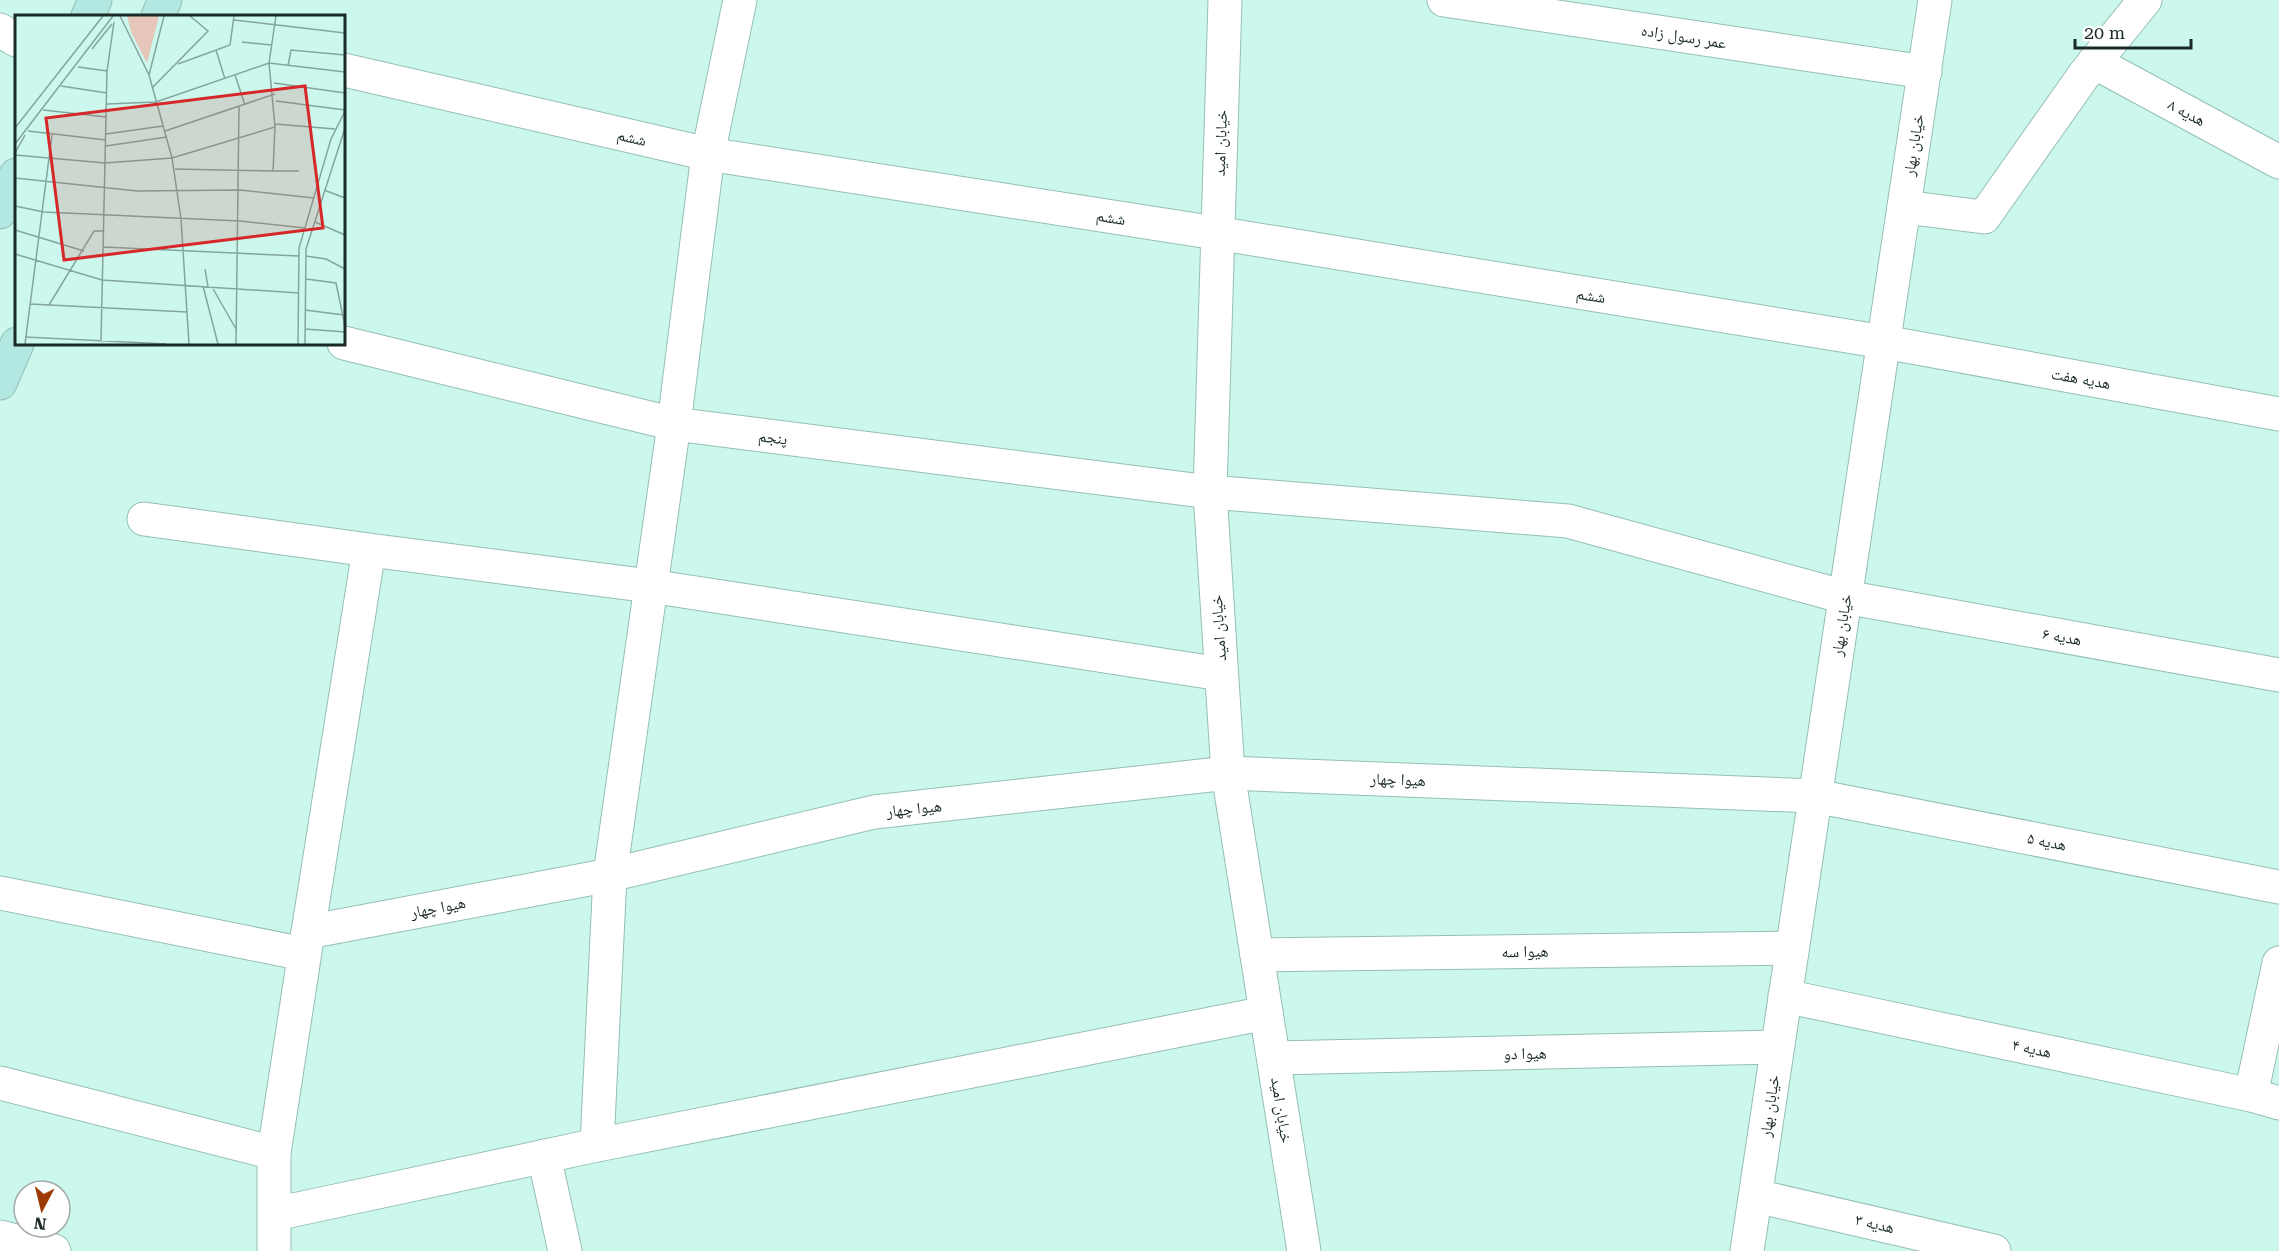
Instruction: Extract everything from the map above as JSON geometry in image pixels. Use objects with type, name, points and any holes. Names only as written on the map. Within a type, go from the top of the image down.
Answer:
[{"type":"main road","points":[[88,15],[95,0]]},
{"type":"main road","points":[[158,15],[165,0]]},
{"type":"main road","points":[[0,212],[15,177]]},
{"type":"main road","points":[[0,383],[17,345]]},
{"type":"street","points":[[597,1145],[610,875],[674,424],[708,154],[740,0]]},
{"type":"street","name":"خیابان امید","points":[[1225,0],[1216,233],[1210,492],[1221,674],[1228,773],[1304,1251]]},
{"type":"street","name":"عمر رسول زاده","points":[[1444,0],[1924,72]]},
{"type":"street","name":"خیابان بهار","points":[[1747,1251],[1935,0]]},
{"type":"street","points":[[1904,207],[1984,217],[2094,62],[2145,0]]},
{"type":"street","points":[[0,30],[15,39]]},
{"type":"street","name":"هدیه ۸","points":[[2094,62],[2279,162]]},
{"type":"street","name":"ششم","points":[[345,70],[708,154],[1216,233],[1884,342]]},
{"type":"street","name":"هدیه هفت","points":[[1884,342],[2279,414]]},
{"type":"street","name":"پنجم","points":[[345,343],[674,424],[1210,492],[1568,521],[1845,597]]},
{"type":"street","points":[[144,519],[650,586],[1221,674]]},
{"type":"street","points":[[274,1251],[274,1153],[369,550]]},
{"type":"street","name":"هدیه ۶","points":[[1845,597],[2279,675]]},
{"type":"street","name":"هیوا چهار","points":[[306,943],[610,875],[874,812],[1228,773],[1815,796]]},
{"type":"street","name":"هدیه ۵","points":[[1815,796],[2279,887]]},
{"type":"street","points":[[0,893],[306,943]]},
{"type":"street","name":"هیوا سه","points":[[1257,955],[1792,948]]},
{"type":"street","points":[[2265,1099],[2279,963]]},
{"type":"street","name":"هدیه ۴","points":[[1785,996],[2265,1099]]},
{"type":"street","points":[[275,1214],[544,1155],[1266,1013]]},
{"type":"street","name":"هیوا دو","points":[[1274,1058],[1777,1047]]},
{"type":"street","points":[[0,1083],[274,1153]]},
{"type":"street","points":[[544,1155],[565,1251]]},
{"type":"street","name":"هدیه ۳","points":[[1756,1196],[1994,1251]]},
{"type":"street","points":[[0,1237],[54,1251]]}]
